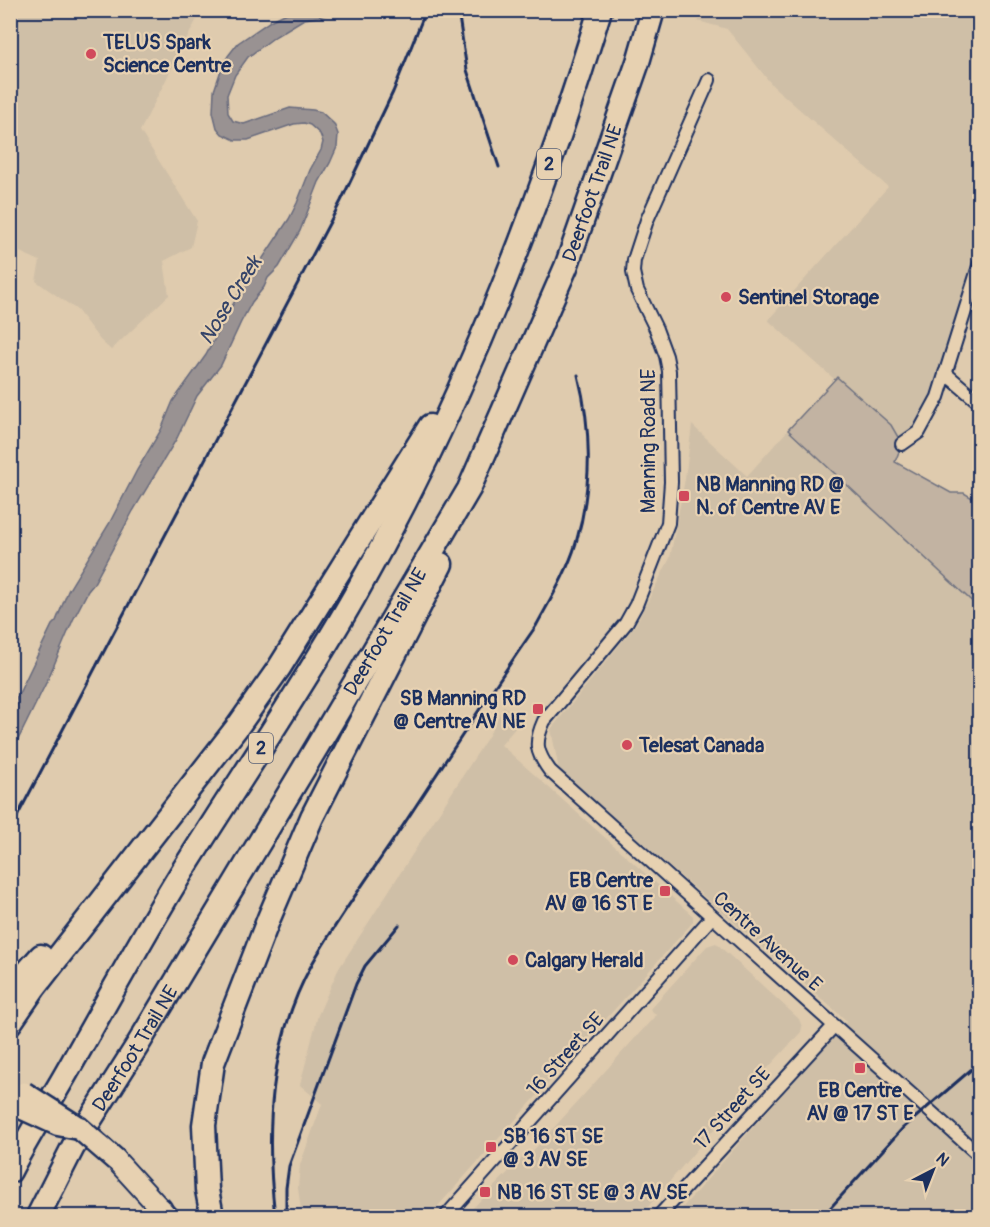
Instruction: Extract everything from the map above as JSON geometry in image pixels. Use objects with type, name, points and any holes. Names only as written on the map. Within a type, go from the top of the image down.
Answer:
[{"type":"highway","name":"2","points":[[10,1171],[95,1020],[179,878],[354,597],[422,471],[493,315],[576,91],[600,10]]},
{"type":"highway","name":"Deerfoot Trail NE","points":[[38,1216],[73,1147],[137,1046],[469,489],[566,267],[638,62],[653,10]]},
{"type":"highway","points":[[10,1023],[34,988],[178,800],[238,726],[279,668],[434,418],[493,315]]},
{"type":"highway","points":[[212,1216],[207,1190],[204,1125],[213,1063],[269,918],[312,817],[342,754],[460,528],[469,489]]},
{"type":"highway","points":[[10,991],[178,800]]},
{"type":"highway","points":[[54,1216],[69,1184],[118,1097],[137,1046]]},
{"type":"highway","points":[[15,1100],[58,1124],[79,1128],[116,1160]]},
{"type":"main road","points":[[116,1160],[163,1214]]},
{"type":"street","name":"Manning Road NE","points":[[537,749],[538,734],[544,721],[626,622],[636,605],[668,523],[672,482],[669,371],[656,329],[637,290],[633,272],[634,260],[647,220],[709,80]]},
{"type":"street","points":[[902,444],[919,432],[938,397],[948,359],[980,263]]},
{"type":"street","points":[[945,373],[980,403]]},
{"type":"street","name":"Centre Avenue E","points":[[537,749],[550,771],[980,1156]]},
{"type":"street","name":"16 Street SE","points":[[446,1216],[712,917]]},
{"type":"street","name":"17 Street SE","points":[[659,1216],[834,1026]]},
{"type":"street","points":[[975,1216],[980,1212]]},
{"type":"shaded area","points":[[11,10],[201,11],[140,131],[197,221],[191,247],[164,261],[169,295],[111,350],[100,340],[77,310],[36,281],[40,261],[20,252],[16,262],[11,258]]},
{"type":"shaded area","points":[[293,10],[337,11],[304,19],[248,57],[235,75],[227,95],[228,113],[233,121],[244,124],[290,108],[321,112],[334,124],[338,134],[337,147],[319,182],[300,231],[279,267],[268,278],[252,302],[221,365],[197,396],[177,438],[88,591],[11,754],[11,710],[56,621],[68,591],[109,524],[161,430],[173,401],[206,355],[237,297],[289,219],[321,150],[323,142],[320,134],[310,125],[294,124],[248,140],[235,140],[222,134],[217,128],[213,112],[214,91],[222,67],[238,43],[272,20]]},
{"type":"shaded area","points":[[707,10],[979,11],[979,233],[948,359],[919,432],[902,444],[891,425],[837,377],[833,378],[768,320],[888,187],[773,86],[727,29],[698,21]]},
{"type":"shaded area","points":[[837,377],[891,425],[902,444],[895,462],[951,493],[964,493],[979,502],[979,608],[788,430]]},
{"type":"shaded area","points":[[692,425],[747,476],[788,430],[979,608],[979,1216],[675,1216],[847,1021],[559,770],[551,729],[635,626],[670,558],[685,479]]},
{"type":"shaded area","points":[[504,706],[521,721],[501,745],[693,916],[693,922],[429,1216],[302,1216],[298,1188],[300,1165],[322,1104],[300,1085],[318,1015],[338,970],[489,735]]},
{"type":"shaded area","points":[[716,943],[799,1019],[801,1032],[744,1094],[640,1216],[465,1216],[529,1151],[531,1153],[656,1015],[650,1009],[707,946]]},
{"type":"railway","points":[[10,830],[341,201],[393,92],[426,10]]},
{"type":"railway","points":[[458,10],[467,70],[499,167]]},
{"type":"railway","points":[[275,1216],[271,1152],[274,1087],[287,1024],[298,994],[312,964],[333,929],[536,626],[558,586],[576,543],[585,501],[588,459],[586,417],[578,375]]},
{"type":"railway","points":[[286,1216],[289,1166],[356,984],[365,966],[399,925]]},
{"type":"railway","points":[[823,1216],[902,1129],[980,1062]]},
{"type":"place","name":"TELUS Spark Science Centre","points":[[91,54]]},
{"type":"place","name":"Sentinel Storage","points":[[726,297]]},
{"type":"place","name":"NB Manning RD @ N. of Centre AV E","points":[[684,496]]},
{"type":"place","name":"SB Manning RD @ Centre AV NE","points":[[538,709]]},
{"type":"place","name":"Telesat Canada","points":[[627,745]]},
{"type":"place","name":"EB Centre AV @ 16 ST E","points":[[665,891]]},
{"type":"place","name":"Calgary Herald","points":[[513,960]]},
{"type":"place","name":"EB Centre AV @ 17 ST E","points":[[860,1068]]},
{"type":"place","name":"SB 16 ST SE @ 3 AV SE","points":[[491,1147]]},
{"type":"place","name":"NB 16 ST SE @ 3 AV SE","points":[[485,1192]]},
{"type":"water label","name":"Nose Creek","points":[[230,300]]}]
